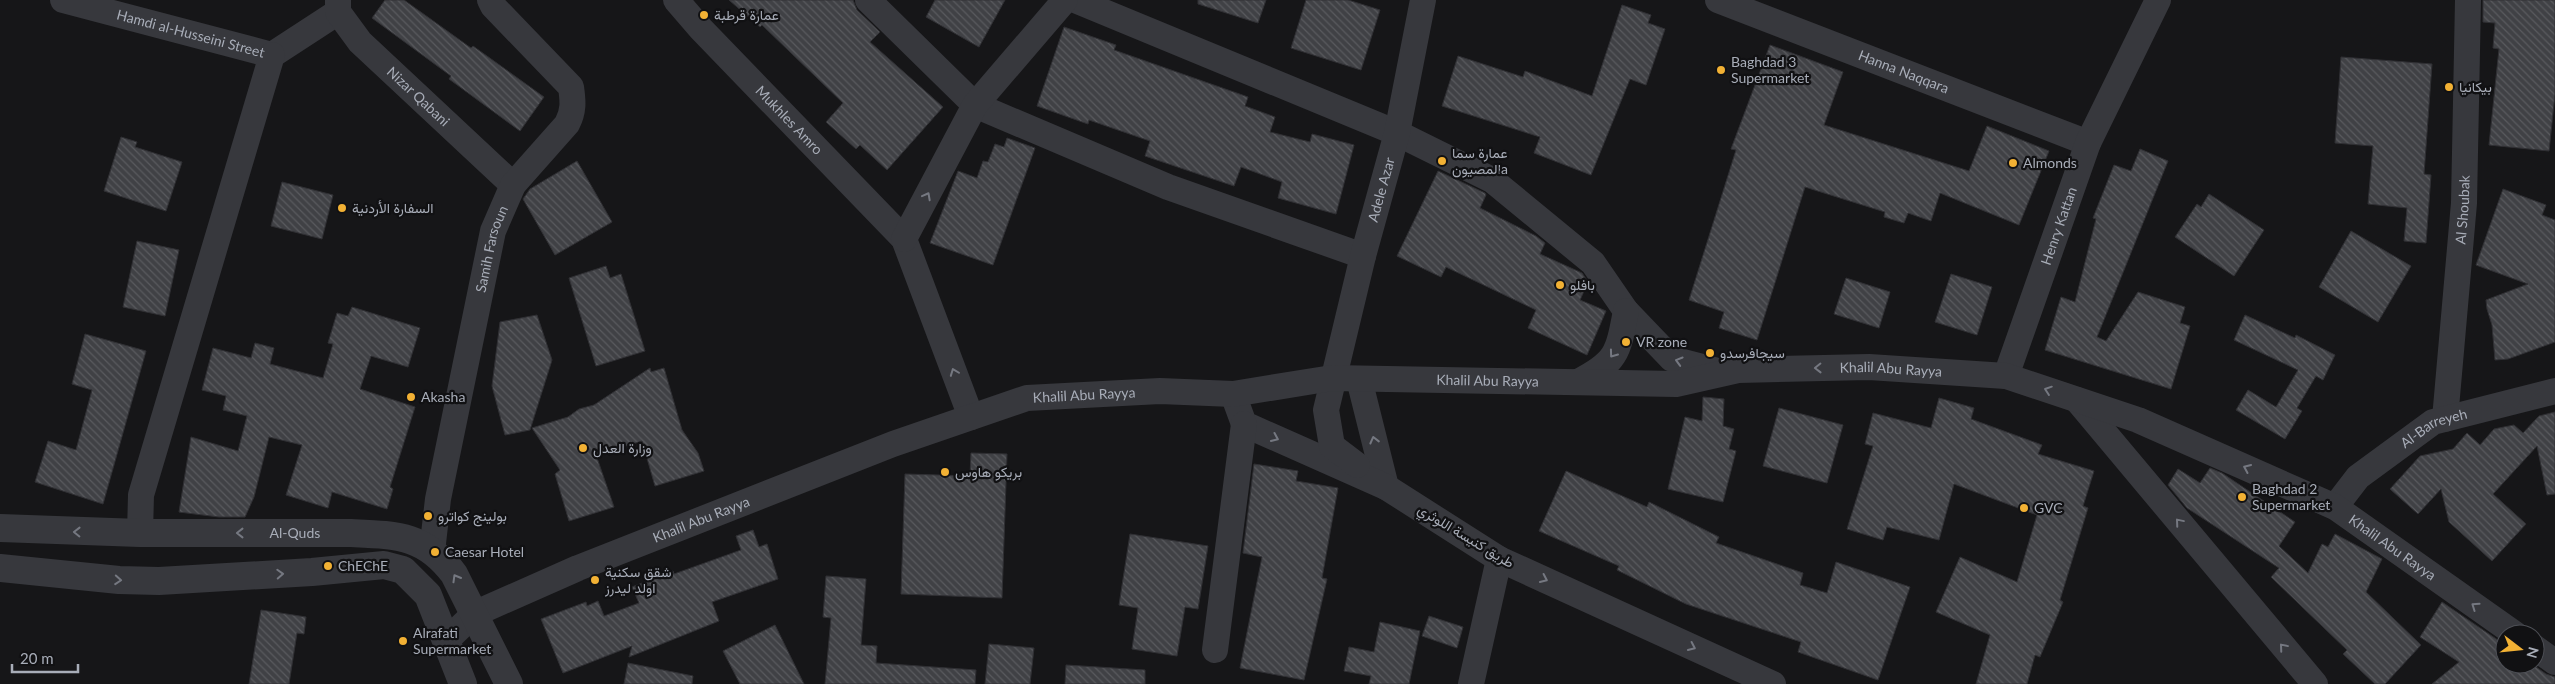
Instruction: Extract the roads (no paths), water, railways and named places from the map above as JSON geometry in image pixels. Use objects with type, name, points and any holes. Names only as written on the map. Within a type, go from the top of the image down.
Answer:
[{"type":"street","name":"Hamdi al-Husseini Street","points":[[64,0],[272,55],[338,6]]},
{"type":"street","name":"Samih Farsoun","points":[[432,552],[438,499],[493,231],[513,185],[567,124],[572,115],[571,87],[493,6],[490,0]]},
{"type":"street","name":"Mukhles Amro","points":[[676,0],[701,29],[904,239]]},
{"type":"street","points":[[868,0],[975,105],[1168,188],[1363,256]]},
{"type":"street","points":[[971,417],[904,239],[975,105],[1065,0]]},
{"type":"street","points":[[1075,0],[1397,133],[1492,180],[1593,263],[1626,311],[1672,359],[1726,373]]},
{"type":"street","name":"Adele Azar","points":[[1386,487],[1332,446],[1326,410],[1332,378],[1363,256],[1397,133],[1423,0]]},
{"type":"street","name":"Hanna Naqqara","points":[[1718,0],[2088,143]]},
{"type":"street","name":"Henry Kattan","points":[[2006,376],[2088,143],[2158,0]]},
{"type":"street","name":"Al Shoubak","points":[[2445,419],[2464,202],[2468,0]]},
{"type":"street","name":"Nizar Qabani","points":[[338,6],[360,42],[513,185]]},
{"type":"street","points":[[140,533],[141,495],[272,55]]},
{"type":"street","points":[[1578,382],[1602,369],[1619,346],[1626,311]]},
{"type":"street","name":"Khalil Abu Rayya","points":[[446,641],[474,614],[578,568],[755,496],[893,444],[1027,398],[1160,391],[1233,394],[1332,378],[1676,384],[1738,370],[1869,367],[2006,376],[2138,420],[2335,507],[2501,624]]},
{"type":"street","points":[[1359,379],[1386,487]]},
{"type":"street","name":"Al-Barreyeh","points":[[2335,507],[2358,477],[2433,422],[2555,391]]},
{"type":"street","points":[[1215,650],[1244,424],[1233,394]]},
{"type":"street","points":[[2076,400],[2314,684]]},
{"type":"street","name":"طريق كنيسة اللوثري","points":[[1244,424],[1386,487],[1500,559],[1773,684]]},
{"type":"street","name":"Al-Quds","points":[[0,528],[140,533],[386,534],[413,540],[443,559],[454,574],[509,684]]},
{"type":"street","points":[[1471,684],[1500,559]]},
{"type":"street","points":[[0,568],[118,580],[159,581],[312,572],[384,565],[403,570],[428,595],[463,684]]},
{"type":"place","name":"عمارة قرطبة","points":[[704,15]]},
{"type":"place","name":"Baghdad 3 Supermarket","points":[[1721,70]]},
{"type":"place","name":"بيكانيا","points":[[2449,87]]},
{"type":"place","name":"عمارة سما المصيونa","points":[[1442,161]]},
{"type":"place","name":"Almonds","points":[[2013,163]]},
{"type":"place","name":"السفارة الأردنية","points":[[342,208]]},
{"type":"place","name":"بافلو","points":[[1560,285]]},
{"type":"place","name":"VR zone","points":[[1626,342]]},
{"type":"place","name":"سيجافرسدو","points":[[1710,353]]},
{"type":"place","name":"Akasha","points":[[411,397]]},
{"type":"place","name":"وزارة العدل","points":[[583,448]]},
{"type":"place","name":"بريكو هاوس","points":[[945,472]]},
{"type":"place","name":"Baghdad 2 Supermarket","points":[[2242,497]]},
{"type":"place","name":"GVC","points":[[2024,508]]},
{"type":"place","name":"بولينج كواترو","points":[[428,516]]},
{"type":"place","name":"Caesar Hotel","points":[[435,552]]},
{"type":"place","name":"ChEChE","points":[[328,566]]},
{"type":"place","name":"شقق سكنية اولد ليدرز","points":[[595,580]]},
{"type":"place","name":"Alrafati Supermarket","points":[[403,641]]}]
